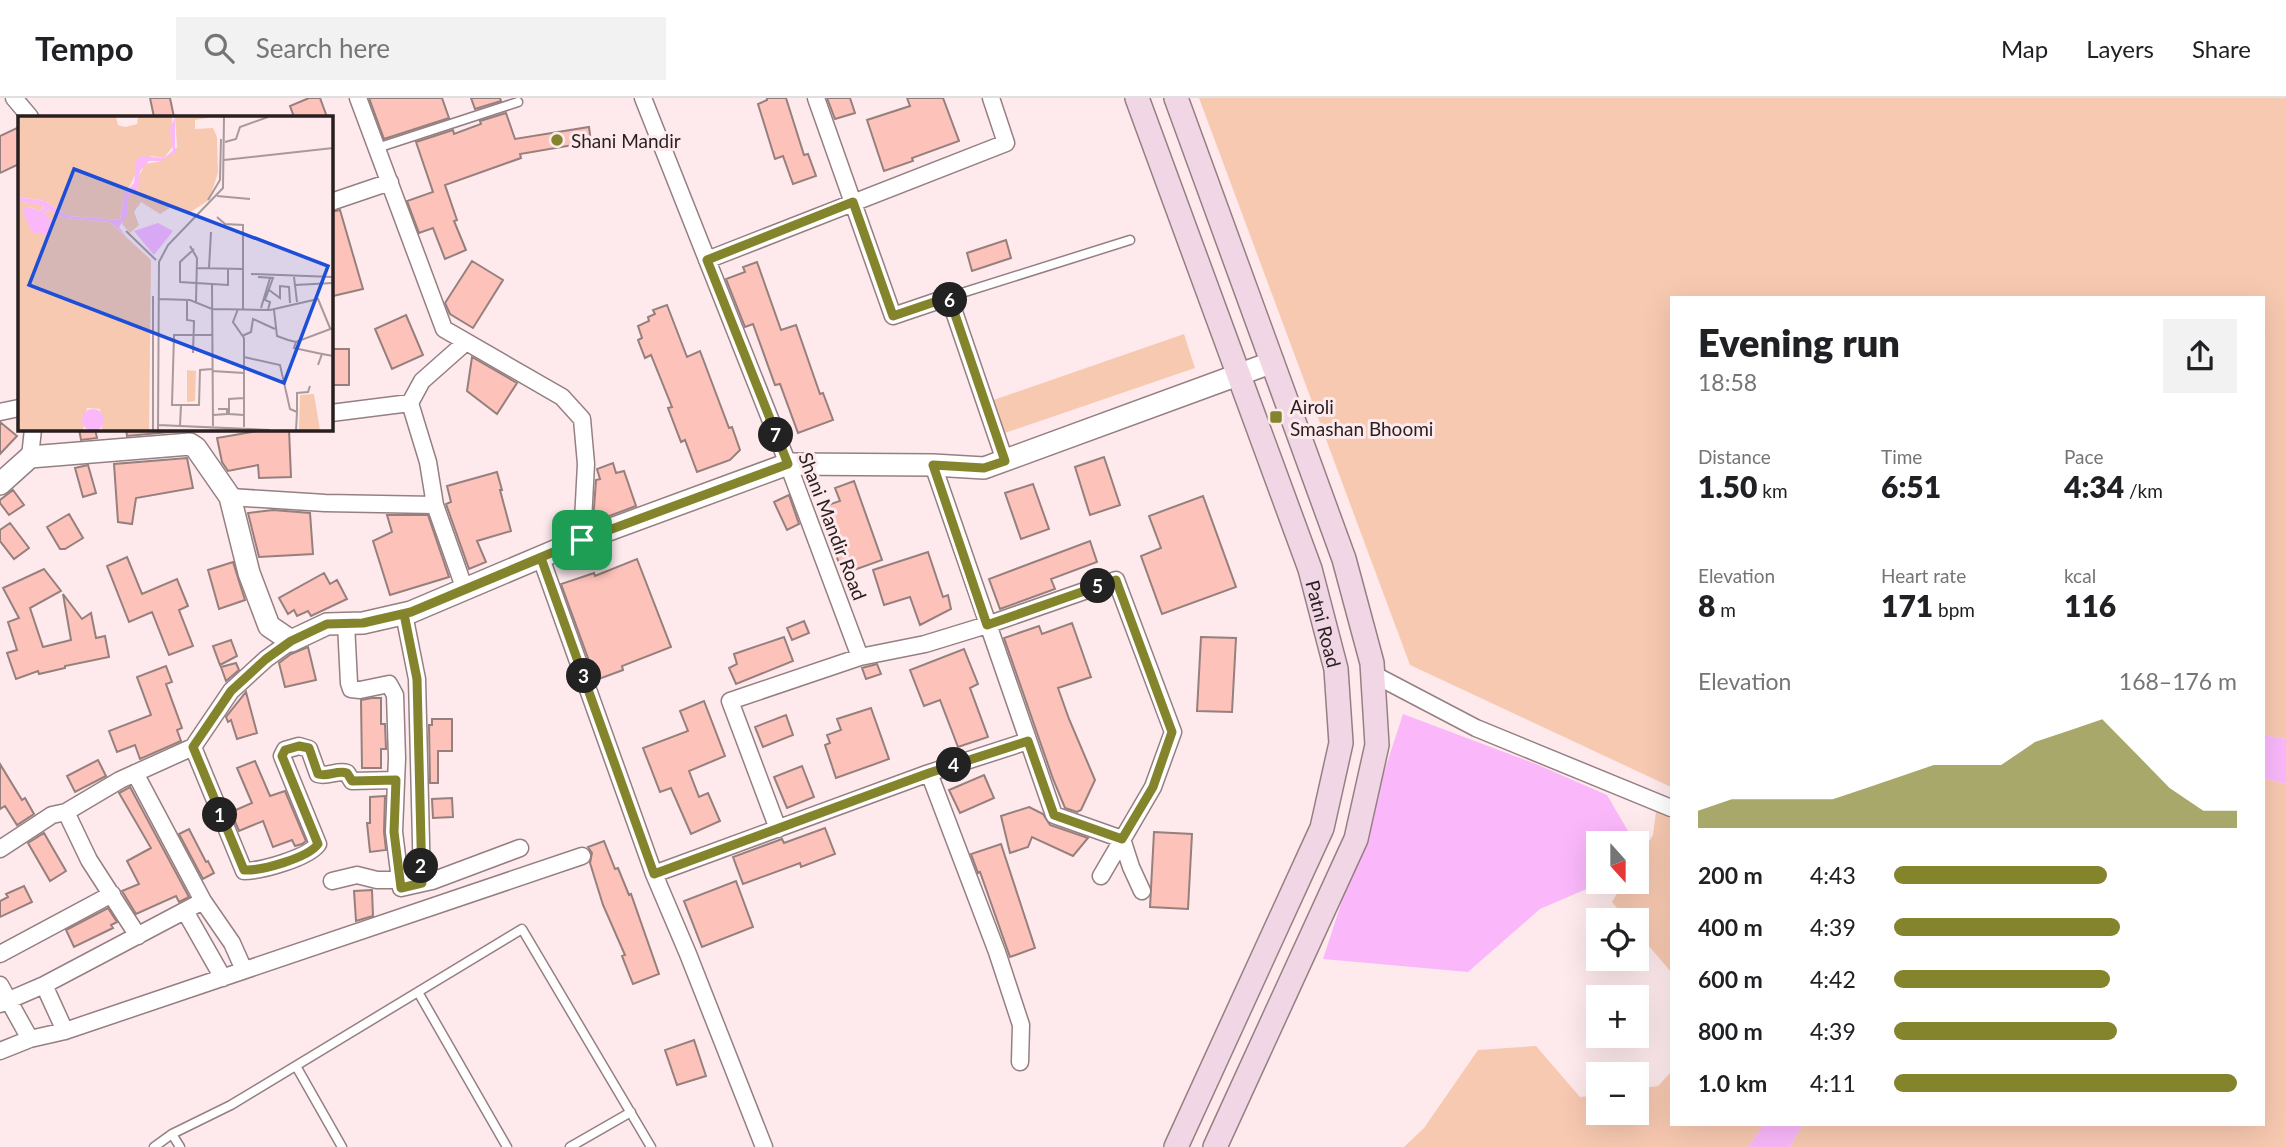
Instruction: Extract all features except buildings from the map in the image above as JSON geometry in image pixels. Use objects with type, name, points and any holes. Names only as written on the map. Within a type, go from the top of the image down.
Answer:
[{"type":"main road","name":"Patni Road","points":[[1137,98],[1310,569],[1336,669],[1341,743],[1322,828],[1176,1147]]},
{"type":"main road","name":"Patni Road","points":[[1176,98],[1344,559],[1372,663],[1377,746],[1356,839],[1215,1147]]},
{"type":"street","points":[[14,98],[29,116]]},
{"type":"street","points":[[358,98],[444,329],[562,397],[582,419],[586,464],[582,540]]},
{"type":"street","name":"Shani Mandir Road","points":[[643,98],[788,464],[860,657]]},
{"type":"street","points":[[817,98],[893,316],[949,297],[1005,461]]},
{"type":"street","points":[[707,260],[1006,143],[991,98]]},
{"type":"street","points":[[332,202],[390,182]]},
{"type":"street","points":[[465,590],[435,505],[428,462],[410,403],[422,381],[466,342]]},
{"type":"street","points":[[0,849],[52,815],[66,812],[135,773],[193,747],[231,691],[266,659],[291,641],[327,624],[363,623],[404,614],[582,540],[788,464],[984,468],[1273,362]]},
{"type":"street","points":[[332,413],[410,403]]},
{"type":"street","points":[[0,412],[18,408]]},
{"type":"street","points":[[30,457],[33,430]]},
{"type":"street","points":[[0,484],[30,457],[190,444],[196,448],[230,497],[249,573],[269,626],[291,641]]},
{"type":"street","points":[[933,465],[1054,815],[1122,839]]},
{"type":"street","points":[[230,497],[325,503],[435,505]]},
{"type":"street","points":[[541,558],[654,874],[764,1147]]},
{"type":"street","points":[[778,829],[730,701],[860,657],[925,644],[987,625],[1116,580],[1172,732],[1153,787],[1101,876]]},
{"type":"street","points":[[404,614],[417,679],[422,883]]},
{"type":"street","points":[[346,624],[351,689],[360,690],[390,684],[395,695],[394,832],[401,888],[520,848]]},
{"type":"street","points":[[1373,674],[1476,728],[1670,808]]},
{"type":"street","points":[[654,874],[929,773],[1028,741]]},
{"type":"street","points":[[193,747],[244,870],[254,871],[310,852],[318,844],[282,756],[285,750],[299,746],[309,748],[318,774],[323,776],[340,771],[347,773],[352,781],[396,780]]},
{"type":"street","points":[[135,773],[203,901],[232,943],[244,970]]},
{"type":"street","points":[[929,773],[997,952],[1021,1025],[1020,1062]]},
{"type":"street","points":[[66,812],[89,860],[138,936]]},
{"type":"street","points":[[1122,839],[1142,891]]},
{"type":"street","points":[[0,1051],[582,856]]},
{"type":"street","points":[[332,881],[357,875],[377,880],[400,880]]},
{"type":"street","points":[[0,954],[112,894]]},
{"type":"street","points":[[4,1002],[44,985],[203,901]]},
{"type":"street","points":[[185,911],[223,978]]},
{"type":"street","points":[[0,985],[4,1002],[30,1040]]},
{"type":"street","points":[[44,985],[65,1031]]},
{"type":"lane","points":[[377,148],[518,102]]},
{"type":"lane","points":[[949,297],[1130,240]]},
{"type":"lane","points":[[154,1147],[172,1134],[231,1105],[522,929],[651,1147]]},
{"type":"lane","points":[[418,992],[507,1147]]},
{"type":"lane","points":[[296,1066],[342,1147]]},
{"type":"lane","points":[[570,1147],[631,1112]]},
{"type":"lane","points":[[172,1134],[180,1147]]},
{"type":"shaded area","points":[[1199,98],[2286,98],[2286,739],[2265,735],[2265,296],[1670,296],[1670,787],[1410,665]]},
{"type":"shaded area","points":[[1184,334],[1195,368],[996,436],[985,403]]},
{"type":"shaded area","points":[[1403,714],[1536,764],[1607,795],[1628,831],[1586,831],[1586,889],[1540,909],[1468,972],[1323,959]]},
{"type":"shaded area","points":[[2265,735],[2286,739],[2286,784],[2265,779]]},
{"type":"shaded area","points":[[2265,779],[2286,784],[2286,1147],[1790,1147],[1802,1126],[2265,1126]]},
{"type":"shaded area","points":[[1656,811],[1670,818],[1670,971],[1649,946],[1649,908],[1617,908],[1612,902],[1617,894],[1649,894],[1649,841],[1653,835]]},
{"type":"shaded area","points":[[1536,1046],[1580,1097],[1586,1096],[1586,1125],[1649,1125],[1649,1087],[1658,1086],[1670,1073],[1670,1126],[1763,1126],[1748,1147],[1404,1147],[1424,1128],[1478,1050]]},
{"type":"shaded area","points":[[1763,1126],[1802,1126],[1790,1147],[1748,1147]]},
{"type":"place","name":"Shani Mandir","points":[[557,140]]},
{"type":"place","name":"Airoli Smashan Bhoomi","points":[[1276,417]]},
{"type":"route","points":[[582,540],[411,612],[363,623],[327,624],[291,641],[266,659],[231,691],[193,747],[244,870],[254,871],[310,852],[318,844],[282,756],[285,750],[299,746],[309,748],[316,770],[323,776],[340,771],[347,773],[352,781],[396,780],[394,832],[401,888],[422,883],[417,679],[404,614],[411,612],[541,558],[654,874],[929,773],[1028,741],[1054,815],[1122,839],[1153,787],[1172,732],[1116,580],[987,625],[933,465],[984,468],[1005,461],[949,297],[893,316],[853,202],[707,260],[788,464],[582,540]]}]
